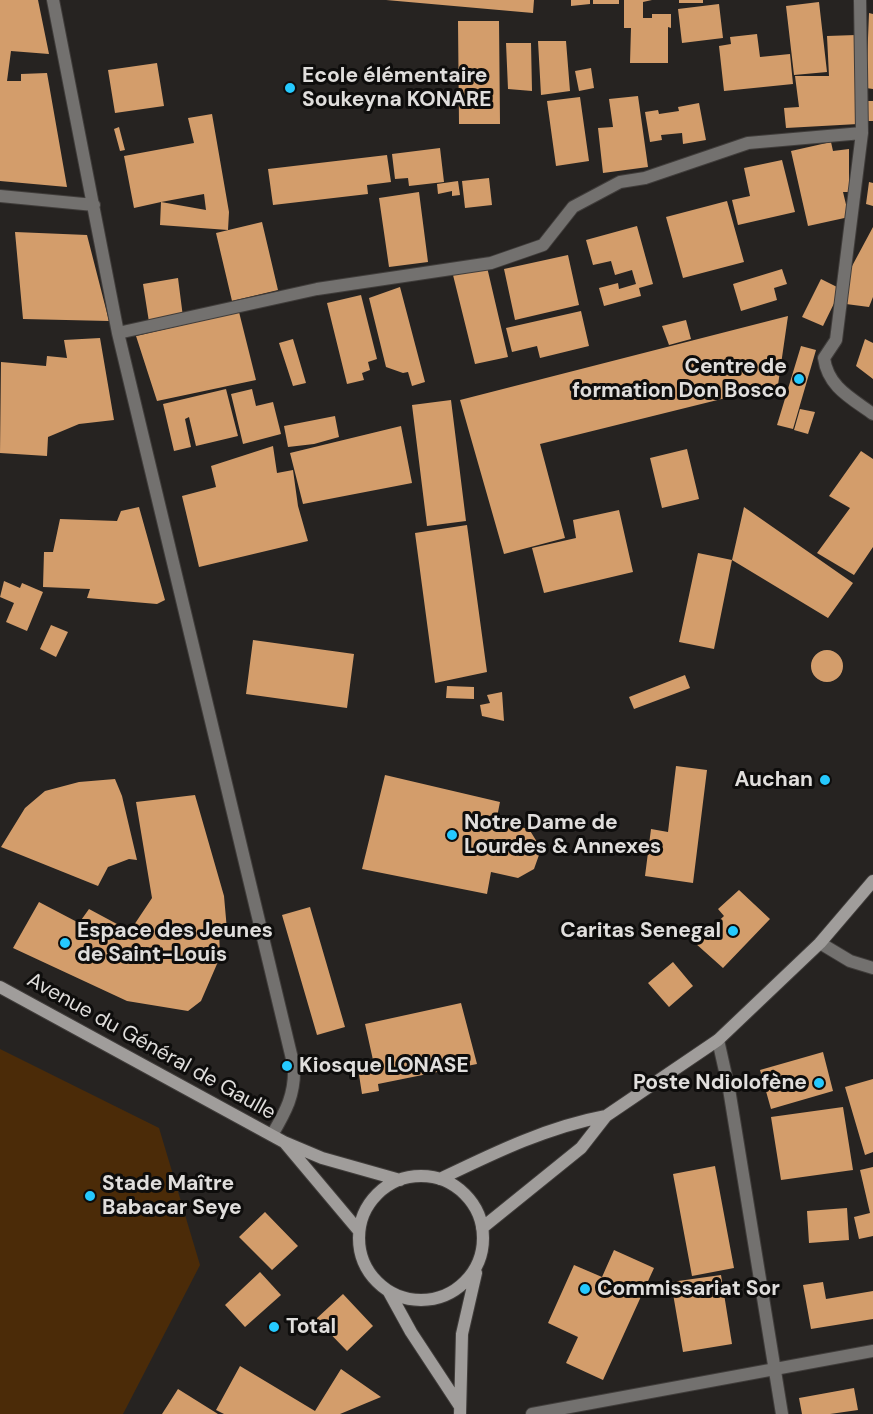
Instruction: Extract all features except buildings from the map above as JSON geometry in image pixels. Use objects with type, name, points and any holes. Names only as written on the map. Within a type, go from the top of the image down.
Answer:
[{"type":"street","points":[[53,0],[118,333],[294,1067],[295,1088],[289,1107],[272,1135]]},
{"type":"street","points":[[860,0],[862,133],[836,340],[824,358],[827,374],[835,386],[873,414]]},
{"type":"street","points":[[118,333],[317,289],[491,263],[543,245],[573,207],[620,182],[645,178],[748,143],[862,133]]},
{"type":"street","points":[[0,196],[94,205]]},
{"type":"street","points":[[482,1228],[581,1148],[606,1116],[717,1040],[820,943],[873,881]]},
{"type":"street","points":[[820,943],[850,961],[873,968]]},
{"type":"street","name":"Avenue du Général de Gaulle","points":[[0,987],[284,1142],[322,1158],[400,1180]]},
{"type":"street","points":[[717,1040],[729,1089],[782,1414]]},
{"type":"street","points":[[440,1179],[509,1146],[572,1122],[606,1116]]},
{"type":"street","name":"Avenue du Général de Gaulle","points":[[284,1142],[359,1231]]},
{"type":"street","points":[[420,1176],[440,1179],[456,1186],[477,1212],[482,1228],[483,1245],[462,1334],[460,1409],[411,1332],[389,1292],[375,1280],[365,1266],[360,1249],[359,1231],[362,1218],[372,1200],[387,1186],[400,1180],[420,1176]]},
{"type":"street","points":[[389,1292],[409,1299],[430,1300],[440,1297],[450,1293],[467,1280],[478,1263]]},
{"type":"street","points":[[532,1414],[873,1350]]},
{"type":"shaded area","name":"Stade Maître Babacar Seye","points":[[0,1049],[159,1128],[200,1265],[123,1414],[0,1414]]},
{"type":"place","name":"Ecole élémentaire Soukeyna KONARE","points":[[290,88]]},
{"type":"place","name":"Centre de formation Don Bosco","points":[[799,379]]},
{"type":"place","name":"Auchan","points":[[825,780]]},
{"type":"place","name":"Notre Dame de Lourdes & Annexes","points":[[452,835]]},
{"type":"place","name":"Caritas Senegal","points":[[733,931]]},
{"type":"place","name":"Espace des Jeunes de Saint-Louis","points":[[65,943]]},
{"type":"place","name":"Kiosque LONASE","points":[[287,1066]]},
{"type":"place","name":"Poste Ndiolofène","points":[[819,1083]]},
{"type":"place","name":"Stade Maître Babacar Seye","points":[[90,1196]]},
{"type":"place","name":"Commissariat Sor","points":[[585,1289]]},
{"type":"place","name":"Total","points":[[274,1327]]}]
